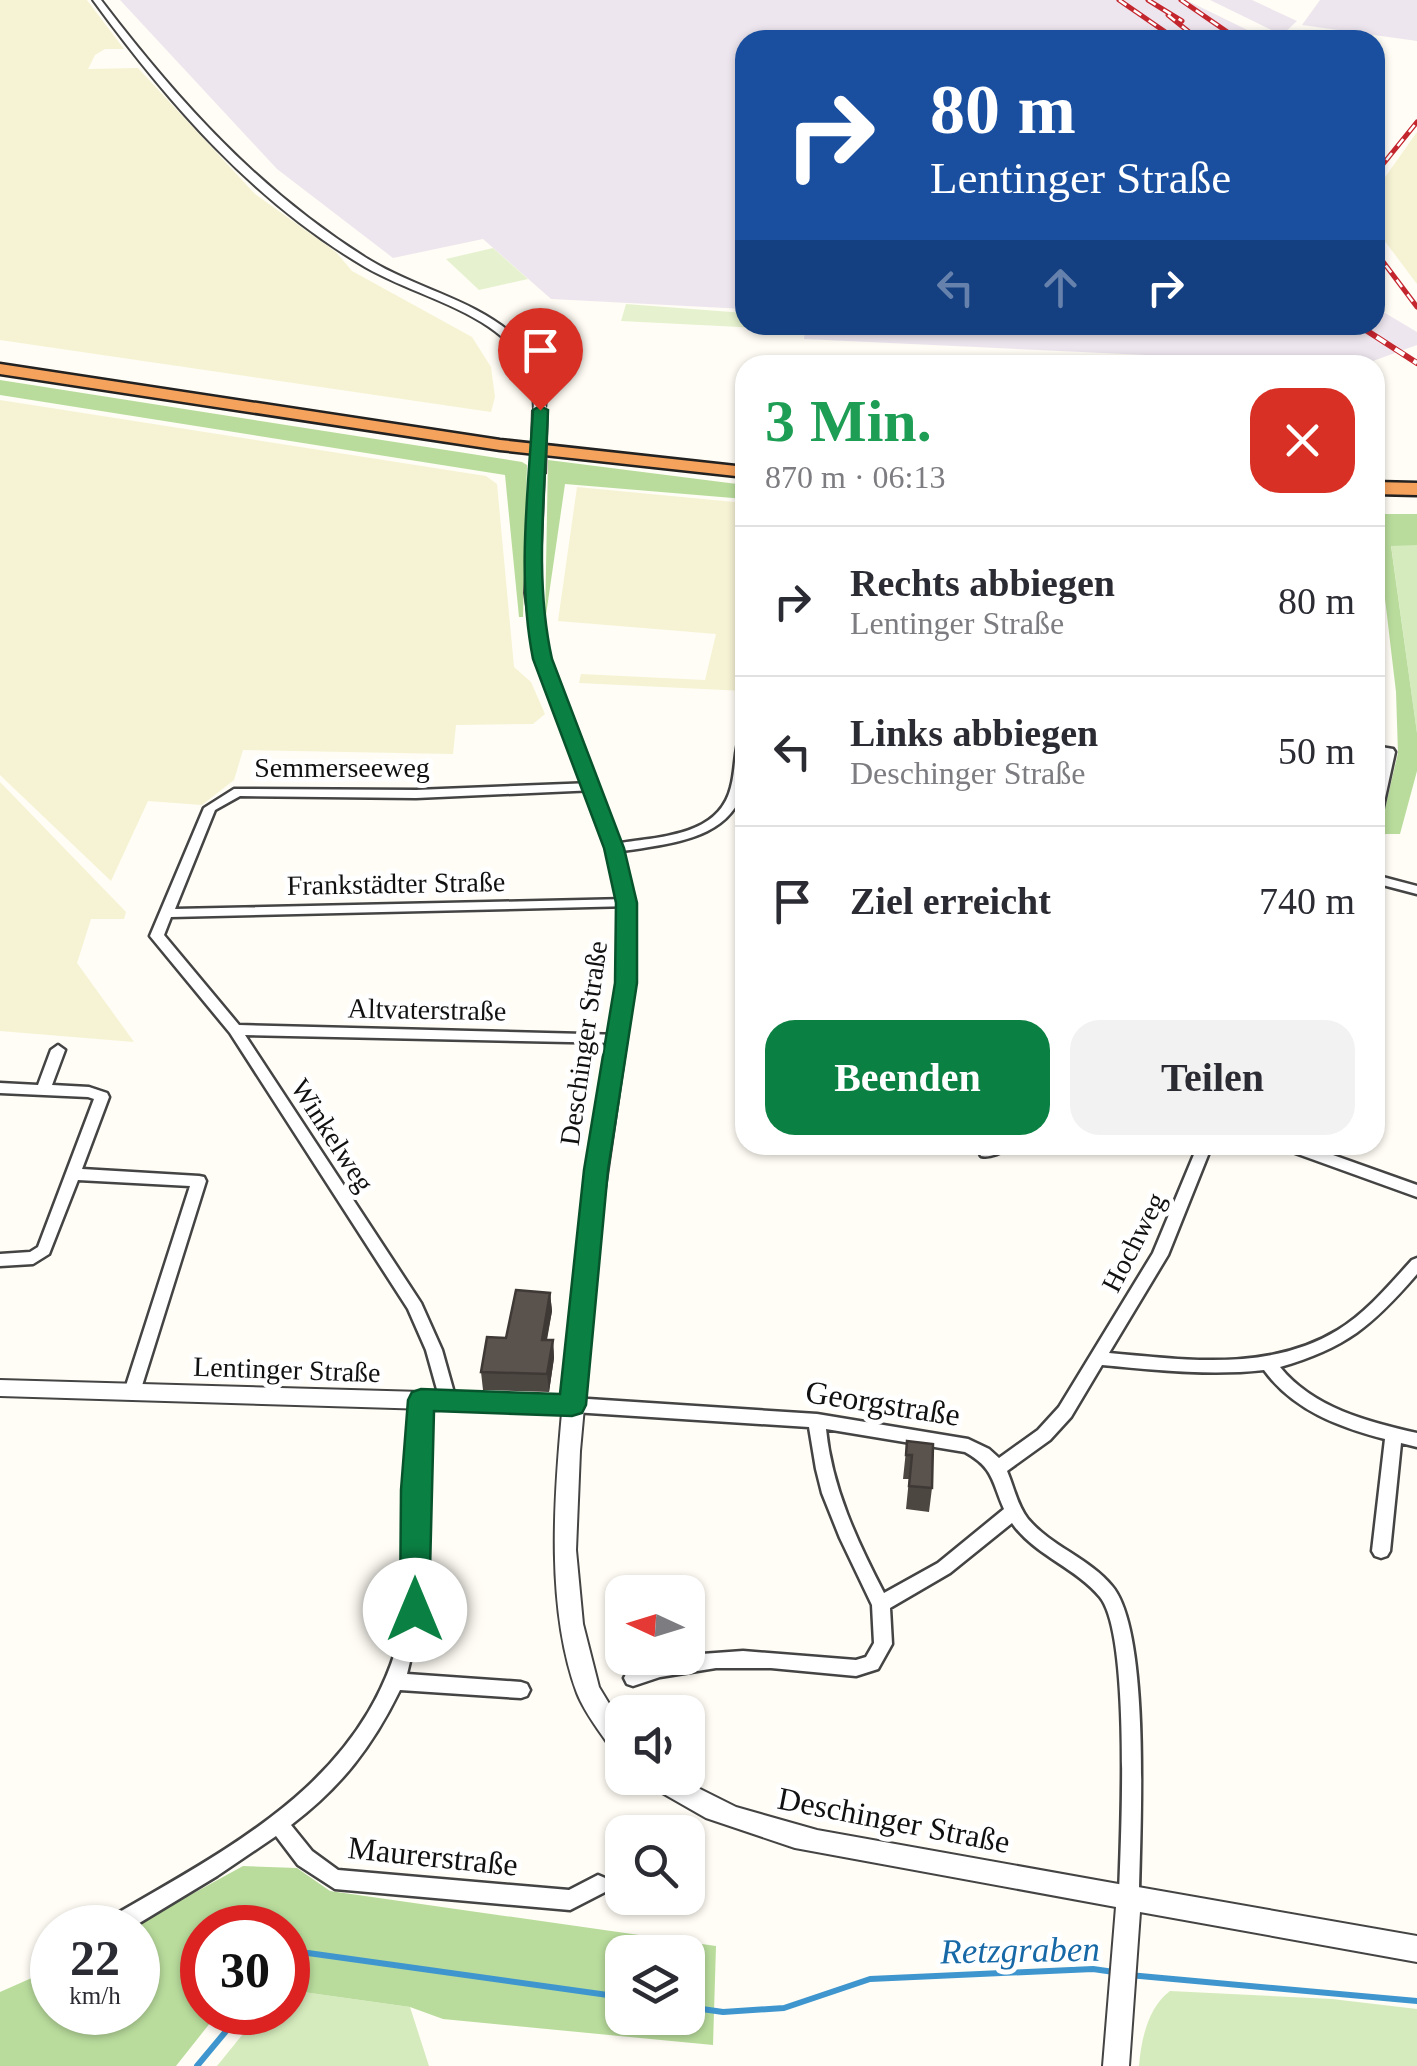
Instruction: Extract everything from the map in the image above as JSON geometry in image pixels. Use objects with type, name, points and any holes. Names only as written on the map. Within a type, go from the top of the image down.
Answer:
[{"type":"highway","points":[[0,355],[510,431],[735,457]]},
{"type":"highway","points":[[0,369],[500,444],[735,471]]},
{"type":"highway","points":[[1385,488],[1417,489]]},
{"type":"highway","points":[[1385,503],[1417,503]]},
{"type":"street","name":"Deschinger Straße","points":[[98,0],[188,117],[268,197],[366,262],[493,324],[513,339],[536,370],[540,410],[532,593],[536,628],[542,659],[614,848],[627,903],[626,983],[596,1170],[572,1405],[565,1550],[572,1624],[588,1690],[605,1718]]},
{"type":"street","name":"Semmerseeweg","points":[[166,913],[210,808],[238,792],[416,794],[592,787]]},
{"type":"street","points":[[614,848],[682,837],[715,822],[735,797]]},
{"type":"street","points":[[1385,882],[1417,890]]},
{"type":"street","name":"Frankstädter Straße","points":[[166,913],[627,903]]},
{"type":"street","name":"Winkelweg","points":[[166,913],[157,936],[235,1030],[414,1308],[434,1350],[448,1400]]},
{"type":"street","name":"Altvaterstraße","points":[[235,1030],[618,1038]]},
{"type":"street","points":[[43,1090],[58,1050]]},
{"type":"street","points":[[0,1088],[102,1096],[44,1250],[34,1258],[0,1260]]},
{"type":"street","name":"Hochweg","points":[[999,1467],[1044,1435],[1066,1412],[1160,1256],[1201,1155]]},
{"type":"street","points":[[1317,1155],[1417,1190]]},
{"type":"street","points":[[73,1174],[199,1181],[132,1392]]},
{"type":"street","points":[[1099,1358],[1191,1366],[1270,1367],[1326,1348],[1375,1313],[1417,1264]]},
{"type":"street","points":[[1270,1367],[1278,1380],[1321,1408],[1417,1440]]},
{"type":"street","name":"Lentinger Straße","points":[[0,1388],[572,1405]]},
{"type":"street","points":[[148,1905],[279,1824],[352,1757],[400,1682],[415,1610],[415,1490],[421,1400]]},
{"type":"street","name":"Georgstraße","points":[[572,1405],[817,1421],[968,1446],[986,1454],[999,1467]]},
{"type":"street","points":[[634,1678],[680,1662],[753,1658],[856,1668],[872,1663],[883,1644],[881,1604],[843,1529],[828,1484],[817,1421]]},
{"type":"street","points":[[1381,1551],[1394,1435]]},
{"type":"street","points":[[999,1467],[1013,1512],[1024,1527],[1098,1582],[1122,1622],[1129,1895],[1116,2066]]},
{"type":"street","points":[[881,1604],[944,1568],[981,1533],[1013,1512]]},
{"type":"street","points":[[400,1682],[521,1690]]},
{"type":"street","name":"Deschinger Straße","points":[[683,1795],[744,1824],[817,1842],[1417,1949]]},
{"type":"street","name":"Maurerstraße","points":[[279,1824],[305,1858],[336,1879],[570,1900],[598,1885]]},
{"type":"shaded area","points":[[0,0],[87,0],[124,49],[105,49],[95,55],[88,69],[138,68],[255,194],[336,252],[352,271],[472,337],[491,367],[495,397],[491,412],[0,340]]},
{"type":"shaded area","points":[[120,0],[1186,0],[1248,30],[735,30],[735,308],[551,299],[483,239],[393,258],[277,169]]},
{"type":"shaded area","points":[[1210,0],[1252,0],[1297,21],[1287,30],[1272,30]]},
{"type":"shaded area","points":[[1320,0],[1417,0],[1417,41],[1385,37],[1385,30],[1302,25]]},
{"type":"shaded area","points":[[1417,132],[1417,284],[1385,241],[1385,177]]},
{"type":"shaded area","points":[[1385,313],[1417,332],[1417,345],[1385,357],[1147,355],[804,339],[805,335],[1385,335]]},
{"type":"shaded area","points":[[0,400],[486,476],[497,484],[514,667],[531,682],[545,714],[533,724],[456,725],[453,754],[243,750],[234,780],[202,805],[148,801],[111,881],[0,775]]},
{"type":"shaded area","points":[[577,487],[735,502],[735,691],[579,683],[581,674],[705,680],[716,634],[558,621]]},
{"type":"shaded area","points":[[0,782],[126,912],[124,919],[91,919],[77,963],[134,1042],[0,1031]]},
{"type":"green space","points":[[493,248],[528,279],[479,290],[446,259]]},
{"type":"green space","points":[[626,304],[735,312],[735,327],[621,321]]},
{"type":"green space","points":[[0,380],[522,462],[527,465],[523,617],[519,617],[505,475],[0,395]]},
{"type":"green space","points":[[548,460],[735,484],[735,498],[565,484],[545,622]]},
{"type":"green space","points":[[1385,514],[1417,514],[1417,545],[1391,546],[1417,733],[1417,771],[1400,834],[1385,834],[1385,808],[1398,753],[1396,692],[1385,599]]},
{"type":"green space","points":[[1391,545],[1417,545],[1417,733]]},
{"type":"green space","points":[[243,1866],[297,1868],[330,1891],[639,1935],[605,1935],[605,2035],[443,2019],[410,2007],[310,1993],[310,1905],[180,1905],[180,2035],[201,2035],[176,2066],[0,2066],[0,1992],[30,1979],[30,2035],[160,2035],[160,1912]]},
{"type":"green space","points":[[705,1944],[716,1946],[713,2045],[609,2035],[705,2035]]},
{"type":"green space","points":[[1170,1991],[1332,1999],[1417,2009],[1417,2066],[1139,2066],[1151,2015]]},
{"type":"green space","points":[[310,1993],[410,2007],[429,2066],[217,2066],[242,2035],[310,2035]]},
{"type":"building","points":[[516,1290],[550,1293],[542,1340],[553,1340],[547,1374],[481,1372],[487,1337],[506,1338]]},
{"type":"building","points":[[907,1441],[933,1444],[932,1488],[909,1486],[912,1455],[906,1455]]},
{"type":"waterway","name":"Retzgraben","points":[[310,1953],[605,1995]]},
{"type":"waterway","name":"Retzgraben","points":[[705,2009],[784,2008],[870,1979],[1093,1969],[1114,1972]]},
{"type":"waterway","name":"Retzgraben","points":[[1129,1975],[1417,2001]]},
{"type":"waterway","name":"Retzgraben","points":[[197,2066],[223,2035]]},
{"type":"railway","points":[[1119,0],[1162,30]]},
{"type":"railway","points":[[1148,0],[1182,21]]},
{"type":"railway","points":[[1181,0],[1224,30]]},
{"type":"railway","points":[[1168,15],[1187,30]]},
{"type":"railway","points":[[1385,162],[1417,122]]},
{"type":"railway","points":[[1385,264],[1417,307]]},
{"type":"railway","points":[[1374,335],[1417,363]]},
{"type":"route","points":[[415,1610],[415,1490],[421,1400],[572,1405],[596,1170],[626,983],[627,903],[614,848],[542,659],[536,628],[532,593],[540,410]]}]
